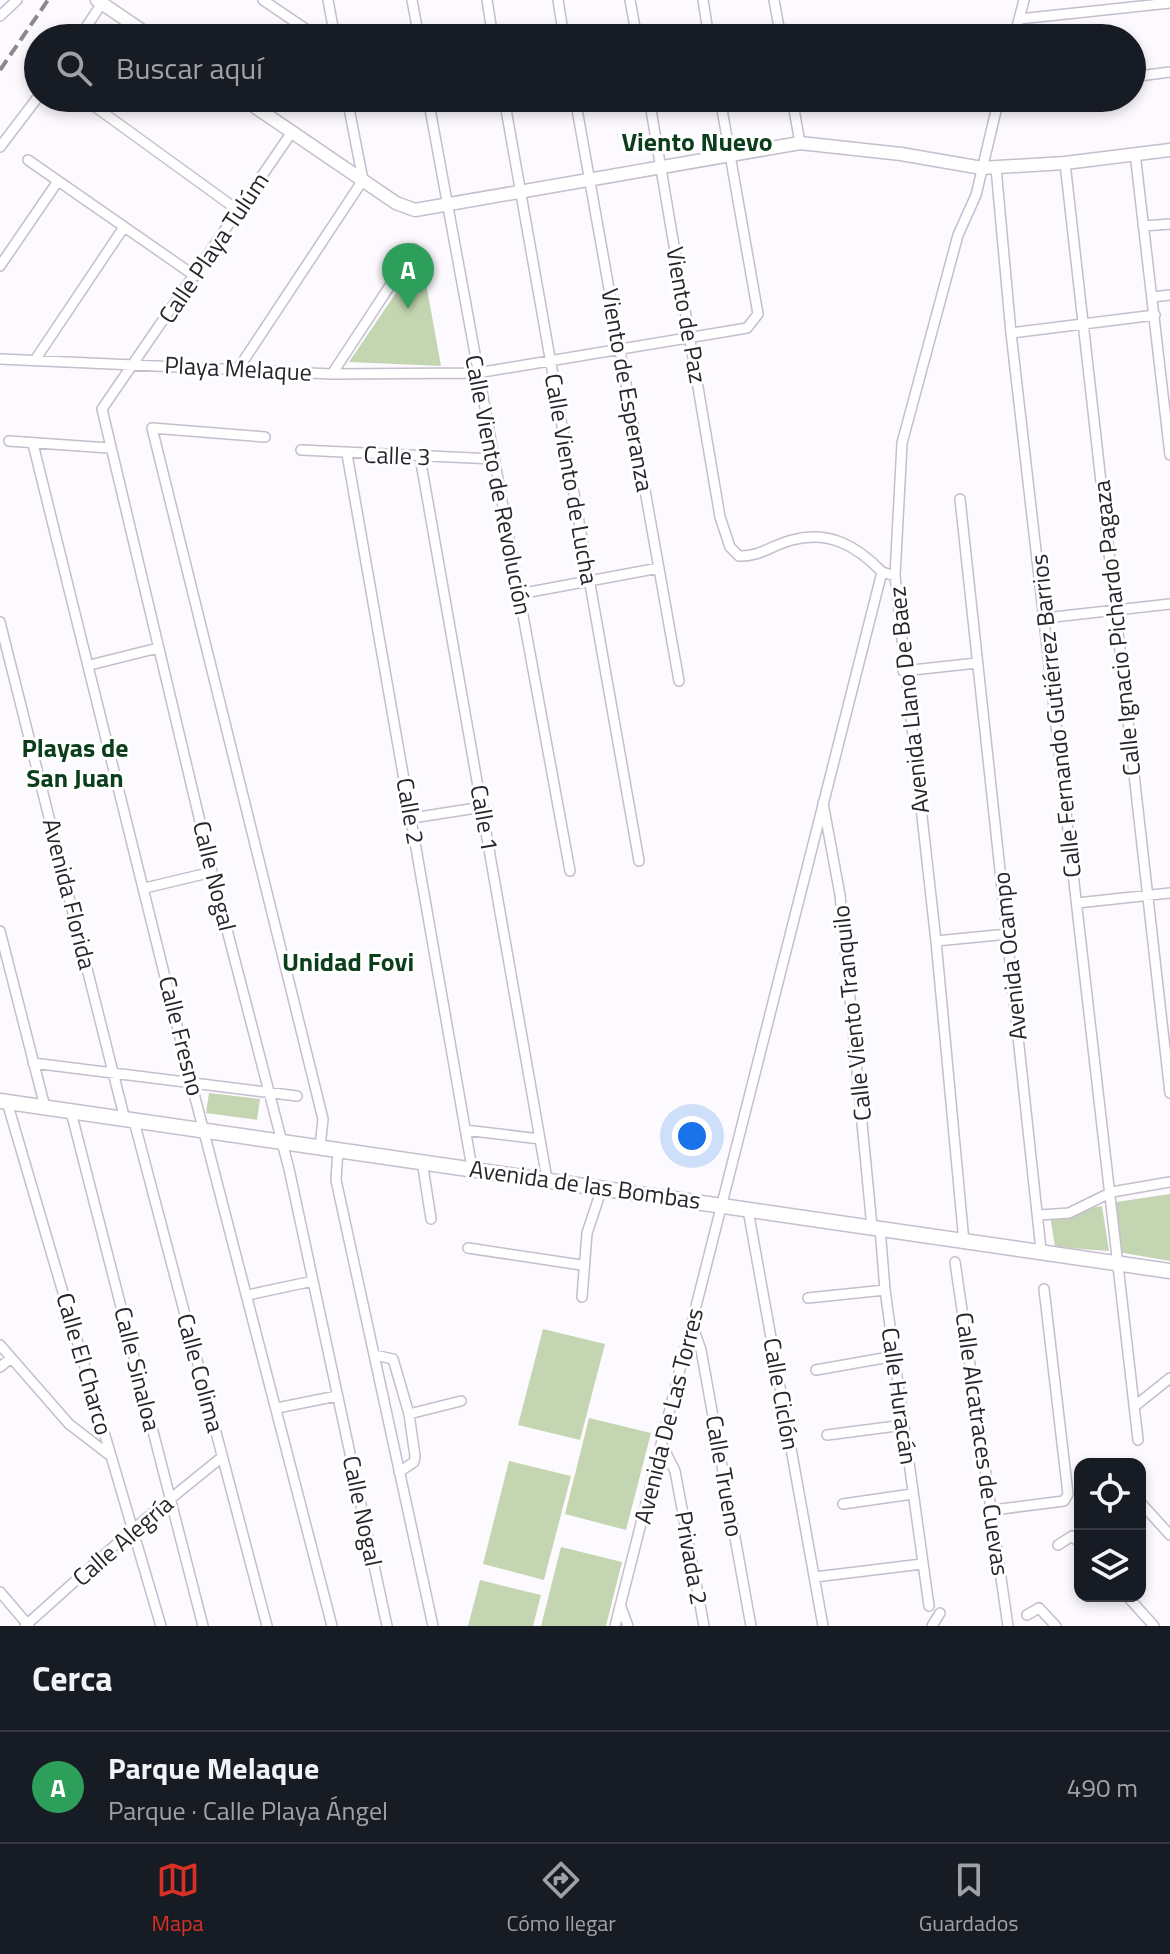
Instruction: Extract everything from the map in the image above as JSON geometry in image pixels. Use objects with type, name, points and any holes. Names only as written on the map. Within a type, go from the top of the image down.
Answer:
[{"type":"main road","name":"Avenida de las Bombas","points":[[3,1101],[1170,1271]]},
{"type":"street","points":[[0,16],[17,0]]},
{"type":"street","points":[[263,0],[298,24]]},
{"type":"street","points":[[328,0],[332,24]]},
{"type":"street","points":[[412,0],[416,24]]},
{"type":"street","points":[[487,0],[491,24]]},
{"type":"street","points":[[558,0],[562,24]]},
{"type":"street","points":[[630,0],[634,24]]},
{"type":"street","points":[[703,0],[707,24]]},
{"type":"street","points":[[774,0],[778,24]]},
{"type":"street","points":[[1018,24],[1024,0]]},
{"type":"street","points":[[87,24],[101,1],[133,24]]},
{"type":"street","points":[[1019,19],[1170,3]]},
{"type":"street","points":[[1146,75],[1170,72]]},
{"type":"street","points":[[0,147],[27,112]]},
{"type":"street","points":[[102,112],[239,211]]},
{"type":"street","points":[[263,112],[405,208],[446,206],[521,194],[800,143],[982,168],[1065,163],[1170,150]]},
{"type":"street","points":[[238,369],[363,180],[350,112]]},
{"type":"street","name":"Calle Viento de Revolución","points":[[430,112],[570,871]]},
{"type":"street","name":"Calle Viento de Lucha","points":[[506,112],[639,861]]},
{"type":"street","name":"Viento de Esperanza","points":[[577,112],[679,681]]},
{"type":"street","name":"Viento de Paz","points":[[652,112],[723,533],[739,556],[753,557],[792,540],[819,537],[846,542],[882,572]]},
{"type":"street","points":[[722,112],[730,155]]},
{"type":"street","points":[[794,112],[800,143]]},
{"type":"street","name":"Avenida Llano De Baez","points":[[964,1242],[936,941],[903,671],[895,576],[902,443],[958,235],[976,195],[996,112]]},
{"type":"street","name":"Calle Playa Tulúm","points":[[135,365],[292,132]]},
{"type":"street","points":[[1135,153],[1155,315],[1166,365],[1170,455]]},
{"type":"street","name":"Playa Melaque","points":[[0,359],[332,374],[477,373],[747,328],[755,322],[758,314],[730,155]]},
{"type":"street","points":[[28,160],[195,276]]},
{"type":"street","name":"Calle Ignacio Pichardo Pagaza","points":[[1065,163],[1170,1093]]},
{"type":"street","name":"Calle Fernando Gutiérrez Barrios","points":[[996,168],[1011,333],[1112,1192],[1138,1440]]},
{"type":"street","points":[[0,266],[58,181]]},
{"type":"street","points":[[1143,226],[1170,224]]},
{"type":"street","points":[[35,360],[124,227]]},
{"type":"street","points":[[332,374],[414,249]]},
{"type":"street","points":[[1153,297],[1170,295]]},
{"type":"street","points":[[1011,333],[1155,315]]},
{"type":"street","name":"Calle Nogal","points":[[135,365],[102,409],[109,448],[281,1141],[387,1626]]},
{"type":"street","points":[[265,437],[152,428],[323,1119],[320,1147]]},
{"type":"street","points":[[9,441],[109,448]]},
{"type":"street","name":"Calle Fresno","points":[[33,444],[191,1082],[332,1626]]},
{"type":"street","name":"Calle 3","points":[[301,450],[494,459]]},
{"type":"street","name":"Calle 2","points":[[347,454],[472,1168]]},
{"type":"street","name":"Calle 1","points":[[420,457],[547,1179]]},
{"type":"street","name":"Avenida Ocampo","points":[[960,499],[1040,1215],[1041,1250]]},
{"type":"street","points":[[519,594],[659,568]]},
{"type":"street","points":[[882,572],[895,576]]},
{"type":"street","name":"Avenida De Las Torres","points":[[615,1626],[882,572]]},
{"type":"street","points":[[1045,618],[1170,604]]},
{"type":"street","name":"Avenida Florida","points":[[0,622],[114,1072],[130,1120]]},
{"type":"street","points":[[90,665],[158,648]]},
{"type":"street","points":[[903,671],[977,663]]},
{"type":"street","name":"Calle Viento Tranquilo","points":[[823,799],[840,895],[876,1228]]},
{"type":"street","points":[[412,818],[483,807]]},
{"type":"street","points":[[145,888],[212,872]]},
{"type":"street","points":[[1077,903],[1170,893]]},
{"type":"street","points":[[0,931],[45,1107]]},
{"type":"street","points":[[936,941],[1008,934]]},
{"type":"street","points":[[33,1063],[297,1096]]},
{"type":"street","name":"Calle El Charco","points":[[3,1101],[97,1404],[108,1454],[161,1626]]},
{"type":"street","name":"Calle Sinaloa","points":[[71,1112],[203,1626]]},
{"type":"street","name":"Calle Colima","points":[[130,1120],[267,1626]]},
{"type":"street","points":[[465,1130],[540,1139]]},
{"type":"street","points":[[338,1149],[336,1180],[433,1626]]},
{"type":"street","points":[[422,1161],[431,1219]]},
{"type":"street","points":[[1040,1215],[1069,1213],[1112,1192],[1170,1182]]},
{"type":"street","points":[[582,1297],[581,1265],[587,1233],[602,1188]]},
{"type":"street","name":"Calle Ciclón","points":[[748,1210],[823,1626]]},
{"type":"street","name":"Calle Huracán","points":[[876,1228],[929,1606]]},
{"type":"street","points":[[468,1248],[581,1265]]},
{"type":"street","name":"Calle Alcatraces de Cuevas","points":[[955,1262],[1008,1626]]},
{"type":"street","points":[[248,1295],[313,1281]]},
{"type":"street","points":[[993,1510],[1064,1501],[1068,1494],[1044,1289]]},
{"type":"street","points":[[808,1298],[885,1290]]},
{"type":"street","name":"Calle Trueno","points":[[693,1327],[701,1350],[751,1626]]},
{"type":"street","points":[[0,1345],[69,1424],[108,1454]]},
{"type":"street","points":[[374,1355],[393,1359],[409,1414],[414,1462],[399,1472]]},
{"type":"street","points":[[816,1370],[895,1356]]},
{"type":"street","points":[[0,1367],[11,1358]]},
{"type":"street","points":[[1135,1406],[1170,1378]]},
{"type":"street","points":[[277,1408],[337,1396]]},
{"type":"street","points":[[409,1414],[461,1401]]},
{"type":"street","points":[[827,1435],[904,1425]]},
{"type":"street","name":"Privada 2","points":[[662,1445],[675,1471],[704,1626]]},
{"type":"street","name":"Calle Alegría","points":[[27,1625],[132,1530],[222,1457]]},
{"type":"street","points":[[843,1504],[912,1494]]},
{"type":"street","points":[[1146,1509],[1170,1535]]},
{"type":"street","points":[[1058,1545],[1072,1536],[1074,1538]]},
{"type":"street","points":[[815,1577],[922,1564]]},
{"type":"street","points":[[0,1592],[27,1625]]},
{"type":"street","points":[[1132,1602],[1154,1626]]},
{"type":"street","points":[[620,1606],[628,1626]]},
{"type":"street","points":[[1027,1615],[1039,1608],[1056,1626]]},
{"type":"street","points":[[932,1626],[940,1613]]},
{"type":"green space","points":[[421,256],[441,366],[349,362]]},
{"type":"green space","points":[[209,1093],[260,1099],[257,1120],[206,1113]]},
{"type":"green space","points":[[1170,1194],[1170,1261],[1118,1252],[1116,1202]]},
{"type":"green space","points":[[1102,1206],[1109,1251],[1055,1247],[1050,1215]]},
{"type":"green space","points":[[543,1329],[605,1344],[580,1440],[518,1425]]},
{"type":"green space","points":[[589,1418],[651,1433],[626,1530],[565,1514]]},
{"type":"green space","points":[[509,1461],[571,1476],[544,1580],[483,1564]]},
{"type":"green space","points":[[561,1547],[622,1562],[606,1626],[541,1626]]},
{"type":"green space","points":[[480,1580],[541,1595],[533,1626],[468,1626]]},
{"type":"railway","points":[[32,24],[48,0]]},
{"type":"railway","points":[[0,70],[24,35]]},
{"type":"place","name":"Parque Melaque","points":[[408,309]]},
{"type":"district","name":"Viento Nuevo","points":[[697,142]]},
{"type":"district","name":"Playas de San Juan","points":[[75,763]]},
{"type":"district","name":"Unidad Fovi","points":[[348,962]]}]
